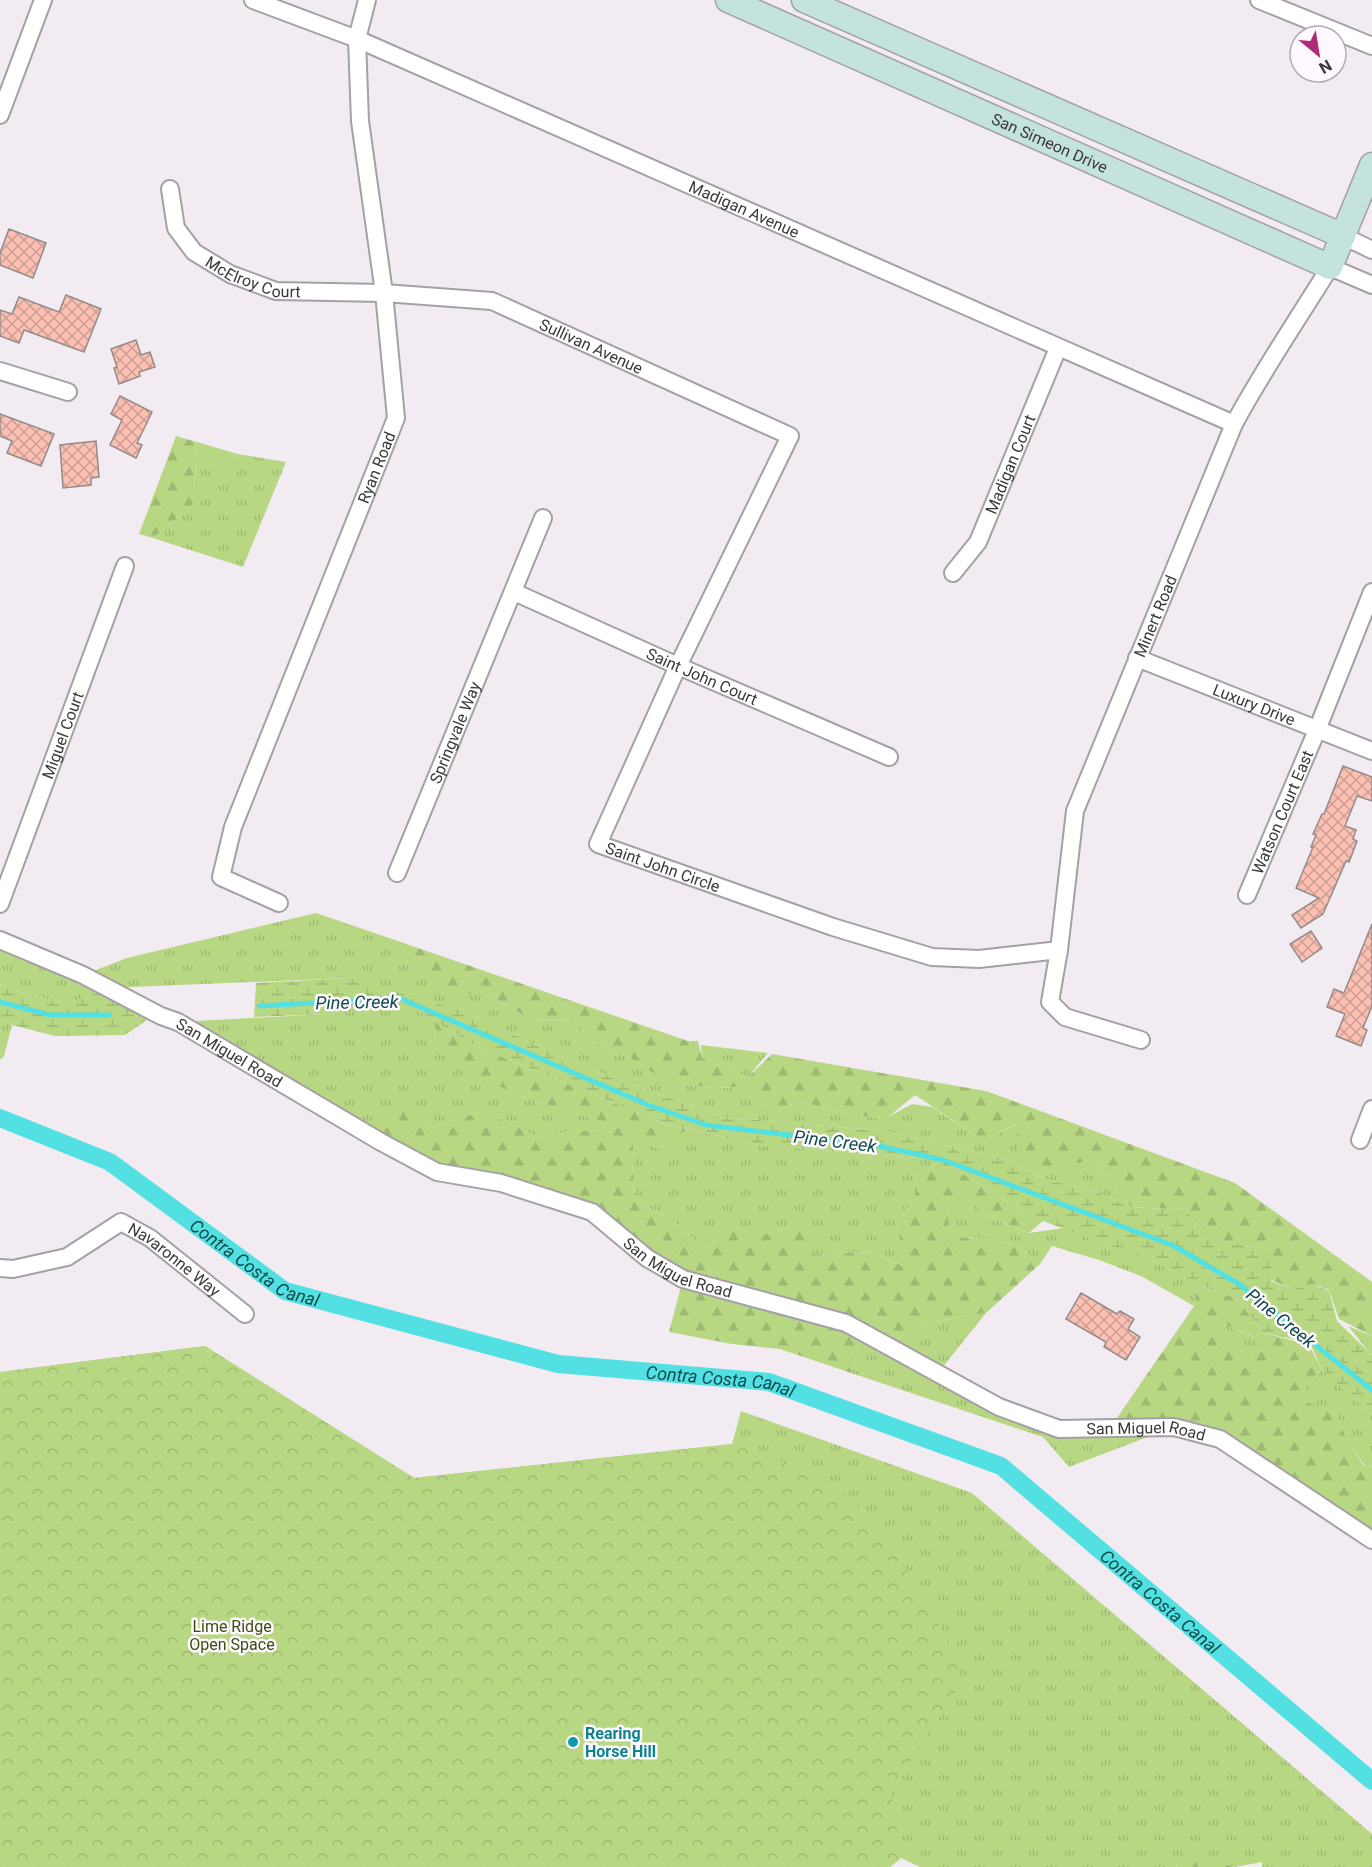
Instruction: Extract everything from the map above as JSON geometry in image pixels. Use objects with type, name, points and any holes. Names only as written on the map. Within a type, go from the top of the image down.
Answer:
[{"type":"street","points":[[0,115],[43,0]]},
{"type":"street","name":"Madigan Avenue","points":[[253,0],[357,39],[1234,424]]},
{"type":"street","name":"Ryan Road","points":[[279,903],[221,877],[232,826],[396,418],[384,293],[360,121],[357,39],[367,0]]},
{"type":"street","name":"San Simeon Drive","points":[[728,0],[1372,285]]},
{"type":"street","name":"San Simeon Drive","points":[[804,0],[1372,250]]},
{"type":"street","points":[[1259,0],[1372,46]]},
{"type":"street","name":"Minert Road","points":[[1141,1040],[1065,1017],[1050,1002],[1059,950],[1075,811],[1234,424],[1253,387],[1330,267],[1372,165]]},
{"type":"street","name":"McElroy Court","points":[[170,189],[176,228],[194,252],[230,274],[276,291],[384,293]]},
{"type":"street","name":"Sullivan Avenue","points":[[384,293],[492,301],[790,436]]},
{"type":"street","name":"Madigan Court","points":[[953,573],[978,542],[1058,348]]},
{"type":"street","points":[[0,371],[68,392]]},
{"type":"street","name":"Saint John Circle","points":[[790,436],[678,666],[598,844],[832,927],[932,957],[979,958],[1059,950]]},
{"type":"street","name":"Springvale Way","points":[[397,873],[543,518]]},
{"type":"street","name":"Miguel Court","points":[[0,904],[125,566]]},
{"type":"street","name":"Saint John Court","points":[[514,592],[889,757]]},
{"type":"street","name":"Watson Court East","points":[[1247,895],[1372,592]]},
{"type":"street","name":"Luxury Drive","points":[[1137,658],[1372,751]]},
{"type":"street","name":"San Miguel Road","points":[[0,940],[83,975],[178,1022],[381,1142],[437,1172],[501,1183],[592,1212],[647,1258],[683,1279],[846,1323],[999,1407],[1059,1429],[1174,1427],[1220,1439],[1372,1540]]},
{"type":"street","points":[[1360,1140],[1372,1109]]},
{"type":"street","name":"Navaronne Way","points":[[0,1268],[13,1269],[67,1257],[121,1222],[150,1238],[245,1314]]},
{"type":"green space","points":[[176,436],[238,454],[222,463],[197,443],[193,505],[153,538],[139,534]]},
{"type":"green space","points":[[197,442],[222,463],[238,454],[286,462],[243,567],[153,538],[193,505]]},
{"type":"green space","points":[[316,913],[389,938],[413,970],[481,992],[532,1020],[574,1021],[592,1041],[634,1060],[666,1082],[715,1088],[742,1087],[777,1113],[797,1101],[857,1116],[886,1118],[912,1104],[932,1107],[984,1141],[1018,1123],[1017,1162],[883,1131],[723,1117],[582,1066],[464,1011],[401,999],[435,1021],[436,1044],[514,1094],[622,1128],[561,1133],[543,1140],[509,1122],[476,1113],[429,1128],[396,1106],[370,1136],[178,1022],[326,1014],[347,978],[108,988],[67,1004],[10,989],[0,984],[0,940],[83,975],[127,958]]},
{"type":"green space","points":[[389,938],[688,1041],[698,1041],[702,1058],[748,1077],[772,1054],[986,1091],[1235,1183],[1372,1282],[1372,1336],[1339,1319],[1329,1290],[1312,1284],[1293,1289],[1271,1280],[1272,1250],[1203,1238],[1187,1210],[1131,1207],[1093,1159],[1034,1176],[1017,1162],[1017,1123],[984,1141],[915,1095],[887,1118],[857,1116],[797,1101],[777,1113],[742,1087],[715,1088],[666,1082],[634,1060],[592,1041],[574,1021],[532,1020],[481,992],[462,996],[413,970]]},
{"type":"green space","points":[[347,978],[464,1011],[582,1066],[723,1117],[883,1131],[1017,1162],[1034,1176],[1097,1192],[1131,1207],[1187,1210],[1203,1238],[1273,1250],[1271,1281],[1293,1289],[1312,1284],[1329,1291],[1337,1321],[1372,1355],[1372,1414],[1322,1370],[1310,1343],[1264,1333],[1236,1298],[1198,1284],[1136,1252],[1113,1247],[1043,1221],[993,1194],[943,1160],[759,1145],[665,1124],[471,1044],[399,998],[326,1014],[254,1017],[256,983]]},
{"type":"green space","points":[[0,984],[10,989],[67,1004],[108,988],[159,1012],[125,1035],[55,1036],[12,1025],[0,1019]]},
{"type":"green space","points":[[0,1019],[12,1025],[4,1056],[0,1060]]},
{"type":"green space","points":[[435,1021],[471,1044],[665,1124],[687,1129],[659,1149],[633,1138],[634,1202],[669,1217],[706,1250],[735,1226],[757,1236],[792,1227],[810,1233],[812,1255],[869,1252],[903,1266],[898,1221],[915,1198],[914,1177],[943,1160],[993,1194],[1043,1221],[1029,1233],[989,1217],[967,1199],[947,1210],[951,1237],[986,1238],[1021,1248],[1040,1264],[986,1313],[936,1321],[884,1344],[864,1333],[851,1373],[780,1349],[732,1344],[669,1332],[683,1279],[584,1209],[437,1172],[370,1136],[396,1105],[429,1128],[476,1113],[509,1122],[543,1140],[561,1133],[620,1128],[514,1094],[466,1067],[436,1044]]},
{"type":"green space","points":[[701,1045],[768,1053],[748,1077],[702,1058]]},
{"type":"green space","points":[[687,1129],[759,1145],[943,1160],[914,1177],[915,1198],[898,1221],[904,1266],[869,1252],[812,1255],[792,1227],[757,1236],[735,1226],[706,1250],[669,1217],[634,1202],[633,1137],[659,1149]]},
{"type":"green space","points":[[1093,1159],[1131,1207],[1097,1192],[1034,1176]]},
{"type":"green space","points":[[967,1199],[989,1217],[1029,1233],[1063,1228],[1113,1247],[1136,1252],[1198,1284],[1194,1306],[1141,1276],[1052,1246],[1040,1264],[1021,1248],[986,1238],[951,1237],[947,1210]]},
{"type":"green space","points":[[1198,1284],[1236,1298],[1252,1318],[1254,1337],[1211,1319],[1244,1354],[1268,1349],[1264,1333],[1309,1345],[1322,1370],[1302,1392],[1306,1402],[1335,1413],[1349,1443],[1364,1466],[1372,1467],[1372,1540],[1220,1439],[1110,1428],[1194,1306]]},
{"type":"green space","points":[[986,1313],[938,1373],[1059,1429],[1174,1427],[1069,1467],[1043,1437],[851,1373],[864,1333],[884,1344],[936,1321]]},
{"type":"green space","points":[[1209,1318],[1253,1337],[1252,1318],[1264,1333],[1269,1349],[1244,1354]]},
{"type":"green space","points":[[1348,1326],[1372,1336],[1372,1355],[1369,1352]]},
{"type":"green space","name":"Lime Ridge Open Space","points":[[205,1346],[414,1478],[732,1444],[741,1411],[972,1493],[1372,1834],[1372,1867],[1262,1867],[1262,1862],[1235,1867],[1185,1850],[1176,1867],[920,1867],[901,1858],[890,1867],[0,1867],[0,1372]]},
{"type":"green space","name":"Lime Ridge Open Space","points":[[205,1346],[414,1478],[732,1444],[824,1478],[836,1485],[869,1516],[917,1587],[948,1640],[962,1683],[891,1790],[901,1858],[890,1867],[0,1867],[0,1372]]},
{"type":"green space","points":[[1322,1370],[1372,1414],[1372,1467],[1365,1466],[1349,1443],[1335,1413],[1306,1403],[1302,1392]]},
{"type":"green space","points":[[1185,1850],[1235,1867],[1176,1867]]},
{"type":"building","points":[[9,229],[46,243],[33,278],[0,265],[0,253]]},
{"type":"building","points":[[66,295],[101,309],[84,352],[24,330],[19,343],[0,336],[0,310],[12,314],[19,297],[59,312]]},
{"type":"building","points":[[136,340],[141,355],[150,352],[155,367],[139,372],[140,376],[119,384],[114,368],[117,367],[111,349]]},
{"type":"building","points":[[120,396],[152,412],[137,443],[142,445],[136,458],[110,445],[122,420],[111,414]]},
{"type":"building","points":[[0,414],[54,434],[41,466],[7,453],[12,441],[0,436]]},
{"type":"building","points":[[96,441],[99,477],[91,478],[91,485],[63,488],[60,445]]},
{"type":"building","points":[[1343,766],[1372,777],[1372,801],[1357,796],[1345,826],[1356,830],[1353,839],[1357,841],[1349,862],[1346,861],[1323,914],[1301,928],[1292,915],[1319,898],[1296,888],[1313,847],[1311,847],[1316,835],[1313,834],[1324,814]]},
{"type":"building","points":[[1372,924],[1372,1006],[1363,1028],[1367,1030],[1361,1046],[1336,1036],[1345,1014],[1327,1007],[1334,989],[1344,993]]},
{"type":"building","points":[[1311,931],[1322,948],[1302,962],[1290,944]]},
{"type":"building","points":[[1081,1293],[1117,1314],[1120,1311],[1134,1319],[1128,1329],[1140,1337],[1126,1360],[1104,1347],[1106,1342],[1066,1319]]},
{"type":"waterway","name":"Pine Creek","points":[[260,1006],[399,998],[648,1105],[706,1125],[879,1146],[943,1160],[1172,1245],[1239,1284],[1372,1390]]},
{"type":"waterway","name":"Pine Creek","points":[[0,1002],[50,1015],[109,1015]]},
{"type":"waterway","name":"Contra Costa Canal","points":[[0,1118],[110,1162],[285,1291],[558,1364],[769,1382],[1001,1466],[1372,1781]]},
{"type":"place","name":"Rearing Horse Hill","points":[[573,1742]]}]
